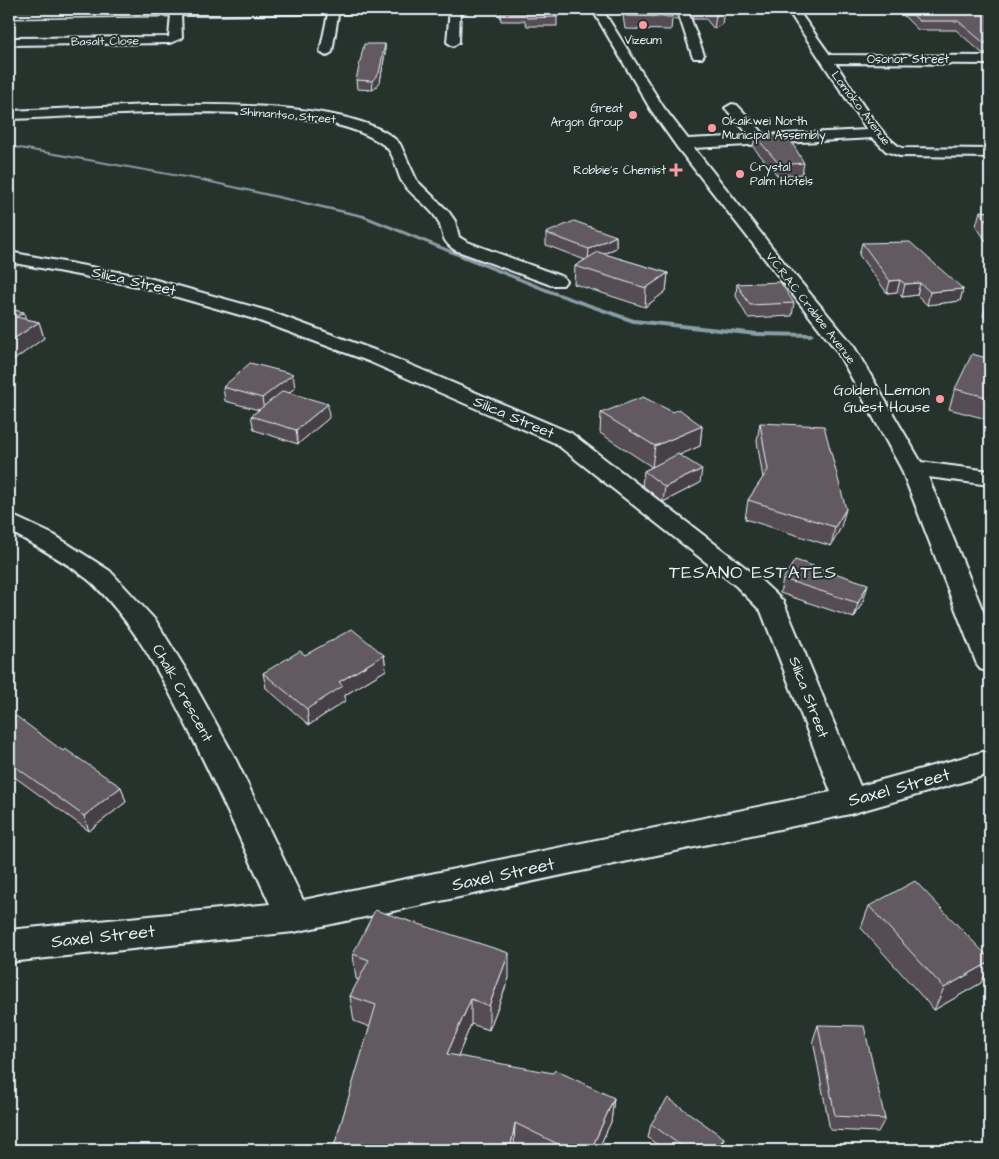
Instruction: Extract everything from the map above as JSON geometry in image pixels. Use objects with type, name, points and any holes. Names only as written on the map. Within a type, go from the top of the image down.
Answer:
[{"type":"street","points":[[9,15],[156,11],[176,14],[456,9],[453,42]]},
{"type":"street","name":"V.C.R.A.C Crabbe Avenue","points":[[597,9],[658,110],[682,144],[824,324],[846,349],[913,468],[990,662]]},
{"type":"street","points":[[682,9],[698,55]]},
{"type":"street","name":"Lomoko Avenue","points":[[792,9],[878,134],[891,148],[900,152],[990,153]]},
{"type":"street","points":[[326,52],[334,10]]},
{"type":"street","name":"Basalt Close","points":[[9,42],[170,40],[176,38],[176,14]]},
{"type":"street","name":"Osonor Street","points":[[825,59],[990,60]]},
{"type":"street","points":[[732,108],[761,140]]},
{"type":"street","name":"Shimantso Street","points":[[9,115],[229,110],[290,113],[352,122],[390,142],[413,186],[441,213],[447,222],[452,240],[461,246],[557,281]]},
{"type":"street","points":[[682,144],[878,134]]},
{"type":"street","name":"Silica Street","points":[[9,257],[145,282],[261,315],[384,361],[564,438],[745,580],[773,607],[850,802]]},
{"type":"street","points":[[913,468],[990,478]]},
{"type":"street","name":"Chalk Crescent","points":[[9,522],[45,540],[101,577],[146,628],[174,673],[218,756],[294,917]]},
{"type":"street","name":"Saxel Street","points":[[9,946],[294,917],[850,802],[990,762]]},
{"type":"building","points":[[500,9],[553,9],[557,17],[527,18],[525,13],[501,13]]},
{"type":"building","points":[[625,9],[670,9],[672,17],[626,16]]},
{"type":"building","points":[[709,9],[722,9],[724,11],[716,16]]},
{"type":"building","points":[[907,9],[982,9],[990,15],[990,43],[984,43],[958,21],[919,21]]},
{"type":"building","points":[[364,44],[385,44],[379,73],[372,81],[356,80]]},
{"type":"building","points":[[787,134],[804,163],[780,165],[755,136]]},
{"type":"building","points":[[980,211],[990,212],[990,226]]},
{"type":"building","points":[[574,221],[616,236],[589,249],[546,233]]},
{"type":"building","points":[[910,242],[963,289],[930,292],[920,283],[905,284],[900,280],[890,281],[862,243]]},
{"type":"building","points":[[598,252],[668,273],[646,288],[575,266]]},
{"type":"building","points":[[780,282],[794,303],[750,305],[737,284]]},
{"type":"building","points":[[9,309],[24,312],[16,317],[39,322],[9,342]]},
{"type":"building","points":[[972,354],[990,359],[990,398],[955,389]]},
{"type":"building","points":[[250,363],[293,374],[262,398],[223,387]]},
{"type":"building","points":[[283,391],[328,404],[296,430],[251,416]]},
{"type":"building","points":[[643,397],[673,412],[679,409],[702,426],[655,446],[601,413]]},
{"type":"building","points":[[760,423],[824,426],[846,509],[835,527],[748,500],[768,470]]},
{"type":"building","points":[[678,454],[702,469],[665,487],[644,471]]},
{"type":"building","points":[[795,560],[868,584],[858,603],[783,579]]},
{"type":"building","points":[[352,629],[384,655],[339,682],[343,686],[307,709],[263,673],[300,651],[305,655]]},
{"type":"building","points":[[16,716],[63,751],[65,749],[121,787],[84,816],[9,762],[9,722]]},
{"type":"building","points":[[915,881],[990,959],[990,962],[944,988],[869,906]]},
{"type":"building","points":[[375,910],[509,953],[489,1006],[471,999],[447,1054],[553,1073],[555,1070],[614,1098],[591,1150],[570,1150],[515,1123],[510,1150],[333,1150],[376,1005],[350,996],[369,960],[353,954]]},
{"type":"building","points":[[818,1025],[864,1026],[885,1119],[835,1116]]},
{"type":"building","points":[[668,1098],[724,1138],[716,1150],[687,1150],[651,1124]]},
{"type":"waterway","points":[[9,146],[202,180],[362,216],[551,292],[633,321],[757,334],[811,335]]},
{"type":"place","name":"Vizeum","points":[[643,25]]},
{"type":"place","name":"Great Argon Group","points":[[633,115]]},
{"type":"place","name":"Okaikwei North Municipal Assembly","points":[[712,128]]},
{"type":"place","name":"Robbie's Chemist","points":[[676,170]]},
{"type":"place","name":"Crystal Palm Hotels","points":[[740,174]]},
{"type":"place","name":"Golden Lemon Guest House","points":[[940,399]]},
{"type":"district","name":"TESANO ESTATES","points":[[753,572]]}]
